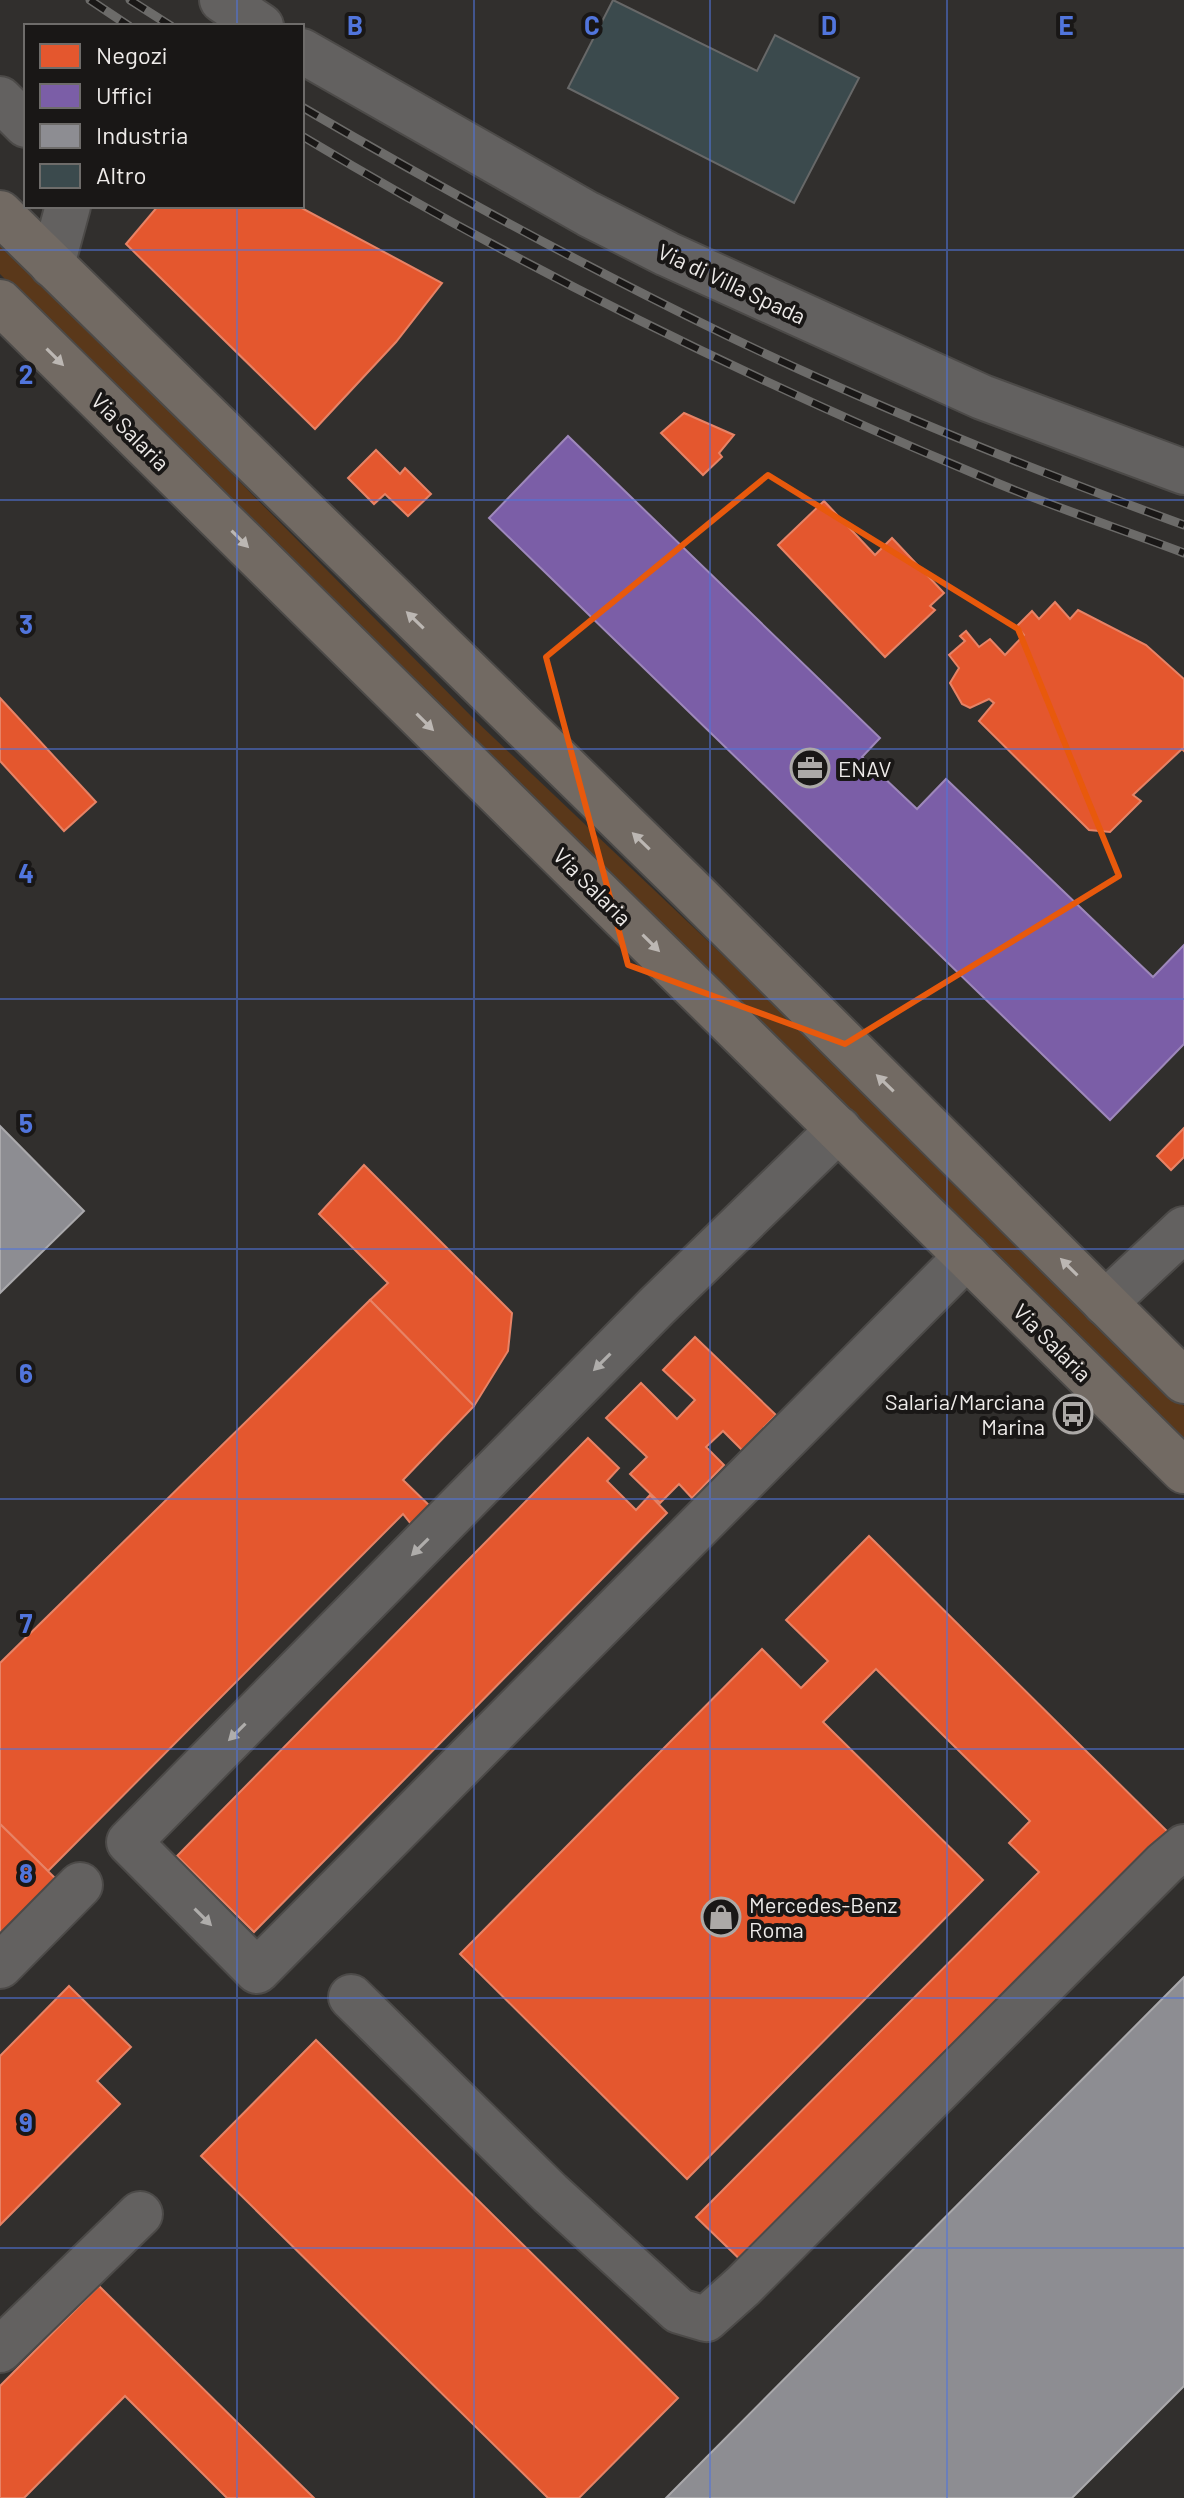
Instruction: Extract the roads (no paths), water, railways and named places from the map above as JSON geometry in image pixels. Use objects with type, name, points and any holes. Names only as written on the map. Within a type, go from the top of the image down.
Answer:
[{"type":"main road","points":[[0,213],[687,886],[1184,1381]]},
{"type":"main road","name":"Via Salaria","points":[[0,302],[1184,1471]]},
{"type":"street","points":[[222,0],[258,24]]},
{"type":"street","name":"Via di Villa Spada","points":[[304,52],[588,214],[667,254],[982,397],[1184,472]]},
{"type":"street","points":[[0,99],[24,123]]},
{"type":"street","points":[[52,265],[67,208]]},
{"type":"street","points":[[839,1129],[657,1306],[129,1842],[257,1971],[967,1256]]},
{"type":"street","points":[[1105,1303],[1184,1229]]},
{"type":"street","points":[[351,1997],[550,2193],[679,2311],[706,2319],[743,2286],[1184,1847]]},
{"type":"street","points":[[0,1966],[80,1885]]},
{"type":"street","points":[[0,2350],[140,2214]]},
{"type":"railway","points":[[90,0],[126,24]]},
{"type":"railway","points":[[130,0],[168,24]]},
{"type":"railway","points":[[304,108],[514,226],[730,337],[955,437],[1184,525]]},
{"type":"railway","points":[[304,137],[552,276],[810,402],[1010,488],[1184,553]]},
{"type":"place","name":"ENAV","points":[[810,768]]},
{"type":"place","name":"Salaria/Marciana Marina","points":[[1073,1414]]},
{"type":"place","name":"Mercedes-Benz Roma","points":[[721,1917]]}]
